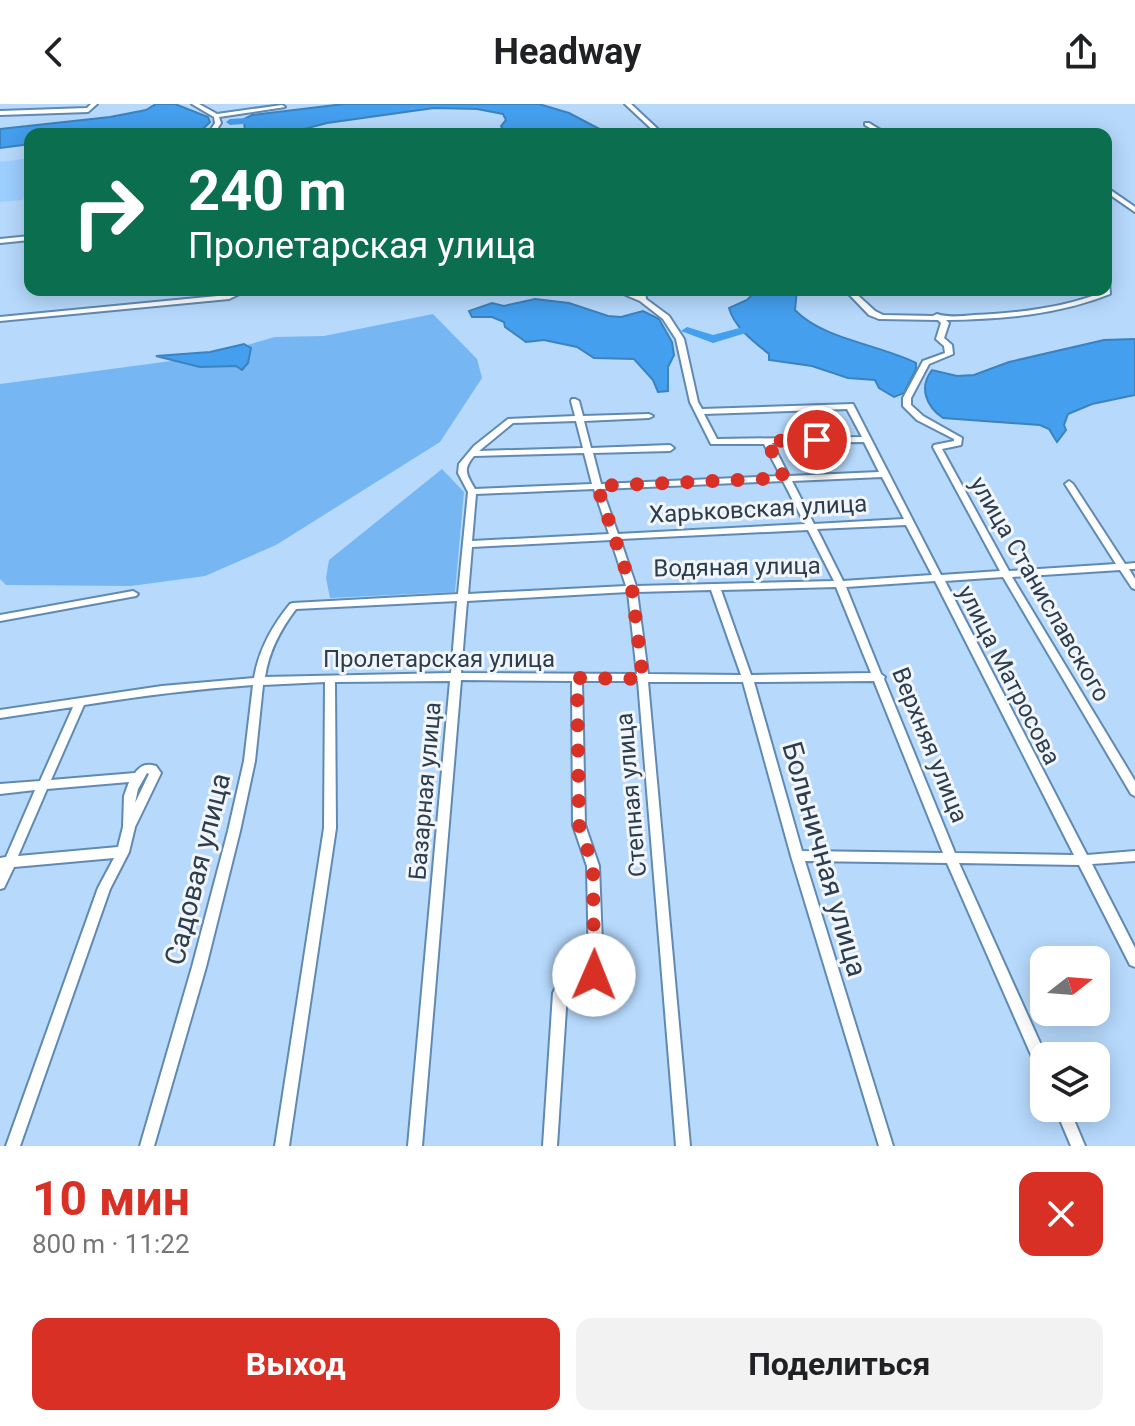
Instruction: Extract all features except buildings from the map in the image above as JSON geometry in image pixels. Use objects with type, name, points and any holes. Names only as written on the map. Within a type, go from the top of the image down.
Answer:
[{"type":"street","points":[[0,113],[88,110],[94,104]]},
{"type":"street","points":[[195,104],[216,116],[282,107]]},
{"type":"street","points":[[628,104],[654,128]]},
{"type":"street","points":[[215,128],[218,123],[216,116]]},
{"type":"street","points":[[867,124],[874,128]]},
{"type":"street","points":[[1112,193],[1135,210]]},
{"type":"street","points":[[0,241],[24,239]]},
{"type":"street","points":[[0,319],[231,296]]},
{"type":"street","points":[[632,296],[666,318],[680,339],[691,393],[714,442],[868,439]]},
{"type":"street","points":[[855,296],[877,316],[937,316],[1068,307],[1099,296]]},
{"type":"street","name":"улица Станиславского","points":[[937,316],[945,323],[940,339],[948,345],[949,352],[926,363],[906,402],[920,418],[959,441],[937,447],[1005,572],[1135,791]]},
{"type":"street","name":"Степная улица","points":[[575,401],[597,486],[632,589],[643,679],[683,1146]]},
{"type":"street","name":"улица Матросова","points":[[699,412],[850,406],[1135,961]]},
{"type":"street","points":[[471,454],[515,420],[649,416]]},
{"type":"street","name":"Верхняя улица","points":[[767,441],[840,584],[950,856],[1032,1042]]},
{"type":"street","points":[[471,454],[670,448]]},
{"type":"street","name":"Базарная улица","points":[[415,1146],[472,492],[462,473],[471,454]]},
{"type":"street","points":[[472,492],[884,474]]},
{"type":"street","points":[[1069,484],[1135,586]]},
{"type":"street","name":"Харьковская улица","points":[[467,544],[907,522]]},
{"type":"street","name":"Водяная улица","points":[[293,606],[632,589],[840,584],[1135,566]]},
{"type":"street","name":"Больничная улица","points":[[715,587],[748,680],[797,856],[886,1146]]},
{"type":"street","points":[[0,618],[133,594]]},
{"type":"street","name":"Садовая улица","points":[[147,1146],[184,1021],[245,782],[256,681],[265,648],[277,623],[293,606]]},
{"type":"street","name":"Пролетарская улица","points":[[0,714],[256,681],[457,676],[748,680],[880,677]]},
{"type":"street","points":[[550,1146],[560,993],[563,987],[590,979],[596,969],[593,866],[579,825],[577,678]]},
{"type":"street","points":[[282,1146],[330,828],[330,679]]},
{"type":"street","points":[[0,884],[4,863],[80,702]]},
{"type":"street","points":[[13,1146],[104,888],[123,852],[129,827],[155,773],[152,769],[144,769],[136,777],[129,802],[129,827]]},
{"type":"street","points":[[0,789],[136,777]]},
{"type":"street","points":[[4,863],[123,852]]},
{"type":"street","points":[[797,856],[1081,860],[1135,856]]},
{"type":"street","points":[[1068,1122],[1078,1146]]},
{"type":"shaded area","points":[[156,104],[175,104],[208,117],[210,122],[204,128],[24,128],[24,145],[0,148],[0,129],[146,110]]},
{"type":"shaded area","points":[[344,104],[539,104],[569,113],[598,128],[502,128],[506,120],[503,114],[477,109],[434,108],[308,128],[245,128],[244,119],[252,115]]},
{"type":"shaded area","points":[[24,159],[23,200],[0,202],[0,162]]},
{"type":"shaded area","points":[[751,296],[796,296],[795,310],[820,328],[902,357],[916,363],[916,369],[904,393],[894,397],[879,388],[875,380],[848,378],[812,366],[769,360],[769,354],[740,328],[729,308]]},
{"type":"shaded area","points":[[535,299],[569,303],[608,316],[621,317],[643,311],[659,319],[672,342],[674,355],[668,367],[668,391],[658,392],[653,380],[634,359],[594,358],[577,347],[544,340],[526,342],[505,327],[504,322],[492,317],[472,317],[469,311],[492,303],[504,306]]},
{"type":"shaded area","points":[[433,314],[477,359],[482,378],[440,442],[276,545],[205,576],[131,586],[6,585],[0,579],[0,384],[208,356],[275,337],[324,336]]},
{"type":"shaded area","points":[[1135,339],[1135,395],[1092,404],[1068,414],[1064,425],[1066,430],[1057,442],[1049,429],[1040,425],[943,418],[926,397],[926,384],[932,370],[957,376],[974,375],[1009,362],[1104,340]]},
{"type":"shaded area","points":[[244,344],[251,348],[248,363],[242,370],[236,366],[200,367],[156,356],[210,352]]},
{"type":"shaded area","points":[[442,469],[464,492],[455,592],[330,598],[326,578],[329,560]]},
{"type":"waterway","points":[[230,122],[264,120]]},
{"type":"waterway","points":[[687,331],[713,339],[762,325]]},
{"type":"route","points":[[594,975],[593,866],[579,825],[577,678],[643,679],[632,589],[597,486],[784,478],[767,441],[817,440]]}]
